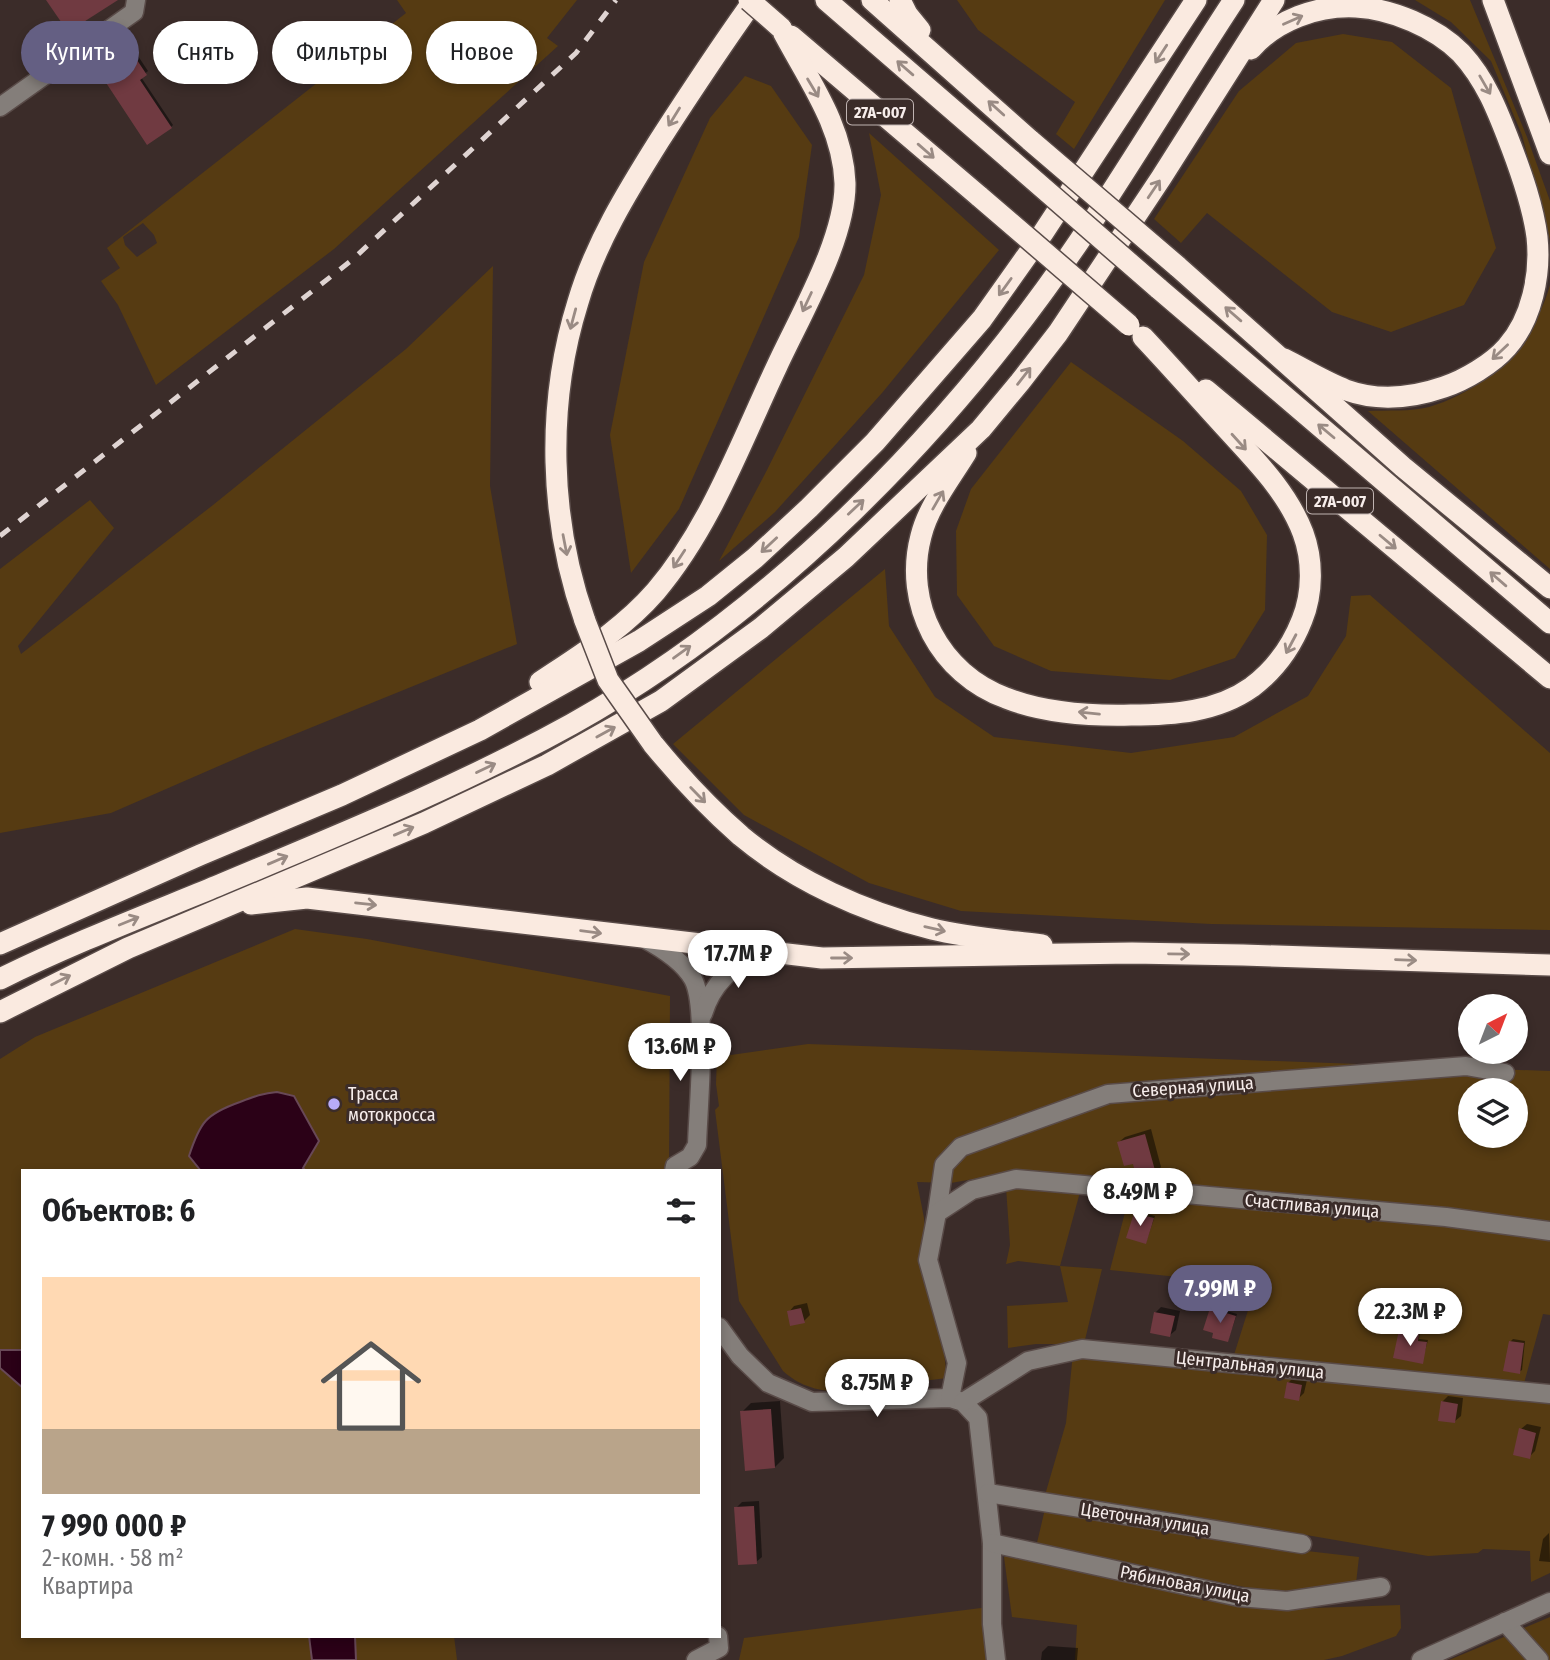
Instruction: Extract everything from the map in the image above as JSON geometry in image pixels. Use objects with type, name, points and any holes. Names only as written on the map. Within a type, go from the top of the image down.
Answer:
[{"type":"highway","name":"27А-007","points":[[752,0],[1136,331],[1550,678]]},
{"type":"highway","points":[[752,0],[707,65],[629,189],[603,237],[578,300],[564,353],[556,424],[556,467],[564,541],[584,621],[608,680],[653,744],[687,784],[743,838],[788,868],[855,903],[900,919],[955,933],[1110,954]]},
{"type":"highway","name":"27А-007","points":[[826,0],[1550,624]]},
{"type":"highway","points":[[872,0],[1284,359],[1403,467],[1550,588]]},
{"type":"highway","points":[[900,0],[907,14],[960,76]]},
{"type":"highway","points":[[0,944],[342,795],[480,730],[639,641],[708,596],[755,558],[866,451],[982,319],[1057,212],[1196,0]]},
{"type":"highway","points":[[0,979],[348,830],[504,759],[624,692],[723,622],[806,554],[875,489],[965,390],[1080,239],[1234,0]]},
{"type":"highway","points":[[1136,331],[1285,495],[1303,534],[1310,566],[1310,589],[1305,612],[1285,656],[1250,688],[1228,700],[1182,713],[1108,715],[1027,705],[984,688],[946,656],[931,635],[916,586],[921,535],[934,505],[981,429],[1058,333],[1274,0]]},
{"type":"highway","points":[[1493,0],[1550,154]]},
{"type":"highway","points":[[1224,79],[1259,39],[1289,20],[1318,10],[1343,6],[1370,8],[1416,23],[1459,51],[1479,75],[1502,123],[1526,187],[1532,214],[1538,261],[1534,293],[1528,309],[1507,347],[1472,373],[1452,384],[1426,393],[1399,398],[1347,390],[1284,359]]},
{"type":"highway","points":[[480,730],[523,693],[616,632],[670,573],[714,500],[824,265],[844,200],[843,154],[827,112],[781,27]]},
{"type":"highway","points":[[0,1012],[128,948],[424,823],[547,765],[661,701],[752,636],[806,593],[981,429]]},
{"type":"highway","points":[[225,907],[307,898],[822,958],[1256,955],[1550,965]]},
{"type":"street","points":[[0,107],[134,12],[136,0]]},
{"type":"street","points":[[643,938],[666,952],[692,978],[699,998],[701,1021],[697,1146],[690,1157],[674,1169]]},
{"type":"street","points":[[701,1021],[708,999],[727,973],[745,960],[768,952]]},
{"type":"street","name":"Северная улица","points":[[937,1213],[944,1165],[961,1147],[1108,1094],[1466,1066],[1505,1073]]},
{"type":"street","name":"Счастливая улица","points":[[937,1213],[972,1190],[1016,1179],[1432,1216],[1550,1231]]},
{"type":"street","points":[[937,1213],[928,1260],[957,1363],[957,1400]]},
{"type":"street","points":[[721,1330],[740,1356],[768,1383],[812,1402],[957,1400],[978,1418],[992,1544],[992,1624],[996,1660]]},
{"type":"street","name":"Центральная улица","points":[[957,1400],[1028,1361],[1082,1349],[1550,1394]]},
{"type":"street","name":"Цветочная улица","points":[[988,1493],[1302,1544]]},
{"type":"street","name":"Рябиновая улица","points":[[992,1544],[1239,1597],[1287,1601],[1381,1587]]},
{"type":"street","points":[[1421,1660],[1550,1601]]},
{"type":"street","points":[[1505,1622],[1539,1660]]},
{"type":"street","points":[[696,1660],[719,1648],[718,1638]]},
{"type":"shaded area","points":[[397,0],[577,0],[547,38],[558,46],[537,65],[537,21],[426,21],[426,84],[516,84],[334,249],[156,385],[118,305],[101,281],[120,268],[107,248],[316,84],[412,84],[412,21],[396,21],[406,13]],"holes":[[[143,223],[154,235],[157,243],[137,257],[125,245],[123,237]]]},
{"type":"shaded area","points":[[957,0],[1165,0],[1074,149],[1056,134],[1075,102],[978,30]]},
{"type":"shaded area","points":[[1415,0],[1470,0],[1527,137],[1550,201],[1550,240],[1522,135],[1491,61],[1451,22]]},
{"type":"shaded area","points":[[1343,34],[1392,42],[1451,88],[1496,248],[1464,305],[1391,332],[1332,312],[1207,213],[1181,243],[1154,219],[1239,91],[1296,43]]},
{"type":"shaded area","points":[[745,76],[771,86],[812,145],[799,237],[679,509],[631,573],[610,435],[644,262],[710,118]]},
{"type":"shaded area","points":[[869,133],[999,250],[882,393],[775,512],[719,561],[864,275],[881,195]]},
{"type":"shaded area","points":[[493,266],[490,486],[517,644],[251,752],[111,813],[0,833],[0,569],[90,500],[114,528],[18,646],[21,654],[213,505],[406,349]]},
{"type":"shaded area","points":[[1550,285],[1550,569],[1368,411],[1429,407],[1470,389],[1489,376],[1520,345],[1542,307]]},
{"type":"shaded area","points":[[1071,362],[1183,441],[1241,491],[1267,535],[1265,610],[1235,658],[1170,680],[1051,671],[994,646],[957,595],[956,531],[971,489]]},
{"type":"shaded area","points":[[885,569],[889,626],[935,697],[994,737],[1131,753],[1234,737],[1308,696],[1346,636],[1351,596],[1370,595],[1550,753],[1550,930],[1211,924],[961,911],[869,883],[744,815],[673,744]]},
{"type":"shaded area","name":"Трасса мотокросса","points":[[295,929],[367,939],[670,996],[669,1169],[21,1169],[21,1638],[454,1638],[457,1660],[0,1660],[0,1059],[35,1037]]},
{"type":"shaded area","points":[[808,1044],[1550,1071],[1550,1315],[1543,1314],[1523,1387],[1233,1358],[1256,1285],[1110,1270],[1129,1197],[1080,1192],[1060,1266],[1018,1261],[1006,1264],[1010,1245],[1006,1187],[991,1189],[990,1176],[951,1183],[917,1182],[924,1218],[926,1251],[939,1310],[947,1378],[883,1386],[882,1389],[818,1389],[794,1380],[783,1371],[739,1301],[715,1110],[719,1106],[716,1084],[717,1057]]},
{"type":"shaded area","points":[[267,1093],[294,1096],[319,1141],[304,1169],[199,1169],[189,1156],[206,1121],[228,1106]]},
{"type":"shaded area","points":[[1060,1266],[1102,1269],[1084,1344],[1036,1344],[1008,1348],[1007,1306],[1068,1302]]},
{"type":"shaded area","points":[[0,1350],[21,1350],[21,1386],[0,1368]]},
{"type":"shaded area","points":[[1073,1353],[1550,1402],[1550,1573],[1531,1582],[1530,1551],[1483,1549],[1478,1553],[1428,1556],[1045,1495],[1066,1423]]},
{"type":"shaded area","points":[[1045,1509],[1219,1535],[1219,1541],[1359,1557],[1355,1592],[1277,1593],[1036,1547]]},
{"type":"shaded area","points":[[1013,1553],[1219,1598],[1229,1604],[1314,1608],[1400,1605],[1401,1628],[1396,1636],[1324,1660],[1075,1660],[1077,1625],[1012,1617],[1004,1557]]},
{"type":"shaded area","points":[[981,1608],[993,1609],[990,1660],[739,1660],[744,1638]]},
{"type":"shaded area","points":[[1550,1617],[1550,1660],[1546,1660],[1519,1630]]},
{"type":"shaded area","points":[[1504,1637],[1512,1640],[1529,1660],[1449,1660]]},
{"type":"shaded area","points":[[309,1638],[355,1638],[356,1660],[312,1660]]},
{"type":"building","points":[[46,0],[118,0],[85,21],[60,21]]},
{"type":"building","points":[[139,63],[147,75],[140,80],[172,128],[147,145],[107,84],[139,84]]},
{"type":"building","points":[[1145,1134],[1156,1174],[1144,1178],[1142,1170],[1135,1172],[1133,1164],[1124,1166],[1117,1142]]},
{"type":"building","points":[[1134,1213],[1154,1218],[1146,1244],[1126,1238]]},
{"type":"building","points":[[801,1308],[805,1323],[790,1326],[787,1311]]},
{"type":"building","points":[[1210,1308],[1236,1316],[1228,1342],[1212,1338],[1213,1333],[1203,1330]]},
{"type":"building","points":[[1154,1312],[1175,1316],[1170,1337],[1150,1333]]},
{"type":"building","points":[[1399,1330],[1419,1334],[1418,1341],[1427,1342],[1423,1364],[1393,1358]]},
{"type":"building","points":[[1509,1341],[1524,1343],[1520,1374],[1503,1371]]},
{"type":"building","points":[[1287,1382],[1302,1385],[1299,1401],[1284,1398]]},
{"type":"building","points":[[1441,1401],[1458,1404],[1455,1423],[1438,1421]]},
{"type":"building","points":[[771,1409],[775,1468],[745,1471],[740,1411]]},
{"type":"building","points":[[1519,1428],[1536,1433],[1530,1459],[1513,1455]]},
{"type":"building","points":[[754,1506],[757,1564],[738,1565],[734,1507]]},
{"type":"railway","points":[[0,536],[352,260],[576,53],[616,0]]},
{"type":"place","name":"Трасса мотокросса","points":[[334,1104]]}]
